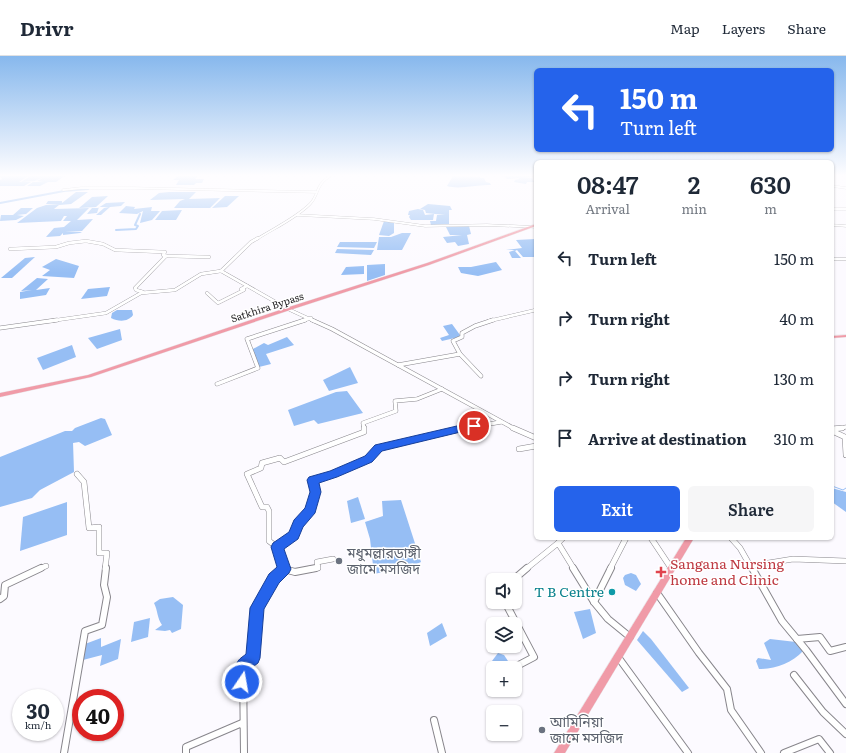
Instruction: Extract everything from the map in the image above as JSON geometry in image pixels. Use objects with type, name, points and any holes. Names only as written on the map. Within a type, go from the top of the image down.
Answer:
[{"type":"highway","name":"Satkhira Bypass","points":[[0,396],[89,376],[288,308],[428,264],[534,226]]},
{"type":"highway","points":[[834,337],[846,336]]},
{"type":"highway","points":[[559,753],[689,540]]},
{"type":"street","points":[[209,257],[166,256],[135,288],[136,290],[143,292],[175,290],[201,274],[221,270],[251,242],[306,208]]},
{"type":"street","points":[[834,209],[846,209]]},
{"type":"street","points":[[296,214],[374,219],[418,226],[475,224],[534,226]]},
{"type":"street","points":[[834,225],[846,226]]},
{"type":"street","points":[[10,249],[56,247],[61,244],[88,242],[103,244],[116,250],[165,252],[163,255],[166,256]]},
{"type":"street","points":[[834,260],[846,258]]},
{"type":"street","points":[[221,270],[247,286],[288,308],[312,318],[503,423],[534,437]]},
{"type":"street","points":[[208,293],[218,302],[244,290],[240,289],[247,286]]},
{"type":"street","points":[[0,328],[106,313],[143,292]]},
{"type":"street","points":[[481,376],[460,354],[453,341],[462,338],[462,333],[464,331],[506,316],[534,310]]},
{"type":"street","points":[[217,384],[258,368],[247,339],[312,318]]},
{"type":"street","points":[[398,365],[460,354]]},
{"type":"street","points":[[284,569],[277,547],[269,541],[269,510],[267,507],[262,507],[247,474],[260,468],[262,463],[280,458],[284,462],[298,458],[364,432],[362,423],[396,411],[396,401],[417,399],[442,389]]},
{"type":"street","points":[[277,547],[294,535],[298,524],[310,510],[315,492],[313,480],[333,474],[368,459],[379,448],[462,428],[503,423]]},
{"type":"street","points":[[834,430],[846,427]]},
{"type":"street","points":[[834,431],[845,437],[846,455]]},
{"type":"street","points":[[519,449],[534,446]]},
{"type":"street","points":[[64,753],[85,631],[102,624],[107,598],[104,585],[107,553],[99,553],[99,527],[89,528],[84,482],[77,474]]},
{"type":"street","points":[[522,573],[561,540]]},
{"type":"street","points":[[594,602],[625,540]]},
{"type":"street","points":[[652,540],[672,568]]},
{"type":"street","points":[[734,540],[740,548],[782,621],[846,704]]},
{"type":"street","points":[[558,543],[594,602],[608,619],[630,637]]},
{"type":"street","points":[[284,569],[295,572],[310,570],[318,568],[317,562],[333,559]]},
{"type":"street","points":[[750,566],[793,559],[846,561]]},
{"type":"street","points":[[0,599],[4,596],[5,585],[46,566]]},
{"type":"street","points":[[244,753],[243,665],[253,658],[257,608],[274,578],[284,569]]},
{"type":"street","points":[[657,592],[699,653],[727,689],[732,711],[761,753]]},
{"type":"street","points":[[509,609],[534,656],[522,663]]},
{"type":"street","points":[[797,639],[820,637],[830,651],[846,647]]},
{"type":"street","points":[[618,656],[661,718],[678,738],[688,753]]},
{"type":"street","points":[[794,675],[823,712],[846,734]]},
{"type":"street","points":[[434,720],[442,753]]},
{"type":"street","points":[[186,753],[186,747],[242,723],[244,736]]},
{"type":"street","points":[[784,753],[819,739],[830,753]]},
{"type":"water","points":[[21,208],[33,208],[26,214],[17,215],[24,216],[16,220],[0,221],[1,215],[13,215]]},
{"type":"water","points":[[37,208],[89,208],[77,220],[93,219],[82,231],[65,232],[82,232],[80,233],[63,235],[63,233],[60,236],[46,237],[54,228],[64,227],[71,221],[63,221],[67,216],[64,216],[61,221],[17,223]]},
{"type":"water","points":[[92,208],[98,208],[97,213],[87,214]]},
{"type":"water","points":[[104,208],[109,208],[101,215],[96,215]]},
{"type":"water","points":[[124,208],[135,208],[134,209],[152,208],[151,211],[160,211],[152,220],[140,223],[143,211],[137,214],[119,213]]},
{"type":"water","points":[[174,208],[210,208],[210,208]]},
{"type":"water","points":[[422,208],[451,208],[452,210],[449,210],[449,224],[431,225],[430,221],[436,221],[437,215],[445,215],[426,213],[425,210],[420,209]]},
{"type":"water","points":[[418,209],[423,210],[425,215],[434,214],[433,220],[411,220],[409,217],[410,215],[408,215],[409,211]]},
{"type":"water","points":[[182,210],[176,220],[155,220],[162,211]]},
{"type":"water","points":[[384,221],[394,223],[394,233],[389,236],[379,235]]},
{"type":"water","points":[[469,226],[471,234],[467,235],[469,244],[458,246],[455,242],[447,243],[443,237],[462,235],[450,235],[446,227]]},
{"type":"water","points":[[402,233],[411,233],[402,250],[377,250],[379,237],[391,237]]},
{"type":"water","points":[[534,239],[534,257],[523,257],[517,250],[515,251],[521,258],[512,258],[509,252],[515,250],[506,250],[522,248],[516,240]]},
{"type":"water","points":[[340,242],[377,242],[374,248],[337,247]]},
{"type":"water","points":[[337,249],[374,250],[371,255],[335,253]]},
{"type":"water","points":[[35,257],[12,278],[1,278],[25,258]]},
{"type":"water","points":[[56,259],[79,266],[74,278],[42,276],[50,270],[42,267]]},
{"type":"water","points":[[496,262],[502,270],[478,276],[461,273],[458,267],[471,267]]},
{"type":"water","points":[[385,264],[385,275],[367,281],[367,265]]},
{"type":"water","points":[[364,266],[364,274],[341,275],[346,267]]},
{"type":"water","points":[[37,278],[48,279],[36,290],[50,288],[46,295],[20,299],[20,292],[32,290],[21,291]]},
{"type":"water","points":[[110,287],[107,296],[81,299],[88,289]]},
{"type":"water","points":[[117,310],[132,310],[133,315],[129,319],[123,321],[111,318],[112,313]]},
{"type":"water","points":[[452,324],[460,335],[459,337],[442,341],[440,338],[449,335],[443,326]]},
{"type":"water","points":[[120,329],[122,340],[97,349],[88,338]]},
{"type":"water","points":[[287,337],[294,345],[266,354],[271,364],[259,367],[251,350],[264,343],[268,345]]},
{"type":"water","points":[[72,345],[76,357],[43,370],[37,358]]},
{"type":"water","points":[[350,367],[358,383],[329,391],[323,380]]},
{"type":"water","points":[[347,391],[363,413],[318,424],[314,420],[294,426],[288,410],[336,392]]},
{"type":"water","points":[[101,418],[105,419],[112,435],[85,446],[79,442],[73,443],[74,472],[40,490],[32,498],[0,507],[0,457],[65,431],[72,431],[75,428]]},
{"type":"water","points":[[834,489],[846,492],[846,512],[834,503]]},
{"type":"water","points":[[358,497],[365,519],[351,523],[347,501]]},
{"type":"water","points":[[401,500],[421,562],[412,566],[374,574],[370,539],[365,522],[383,516],[382,501]]},
{"type":"water","points":[[67,502],[67,535],[20,551],[23,517]]},
{"type":"water","points":[[631,573],[636,575],[641,584],[636,591],[625,585],[623,578],[625,575]]},
{"type":"water","points":[[173,597],[183,605],[181,629],[172,633],[170,630],[155,630],[162,625],[154,603],[160,599]]},
{"type":"water","points":[[590,609],[596,633],[583,639],[574,612]]},
{"type":"water","points":[[150,618],[148,637],[131,642],[134,622]]},
{"type":"water","points":[[442,623],[447,636],[430,646],[427,633]]},
{"type":"water","points":[[643,631],[651,639],[689,688],[682,692],[637,640]]},
{"type":"water","points":[[101,638],[101,647],[121,639],[118,659],[100,666],[102,655],[83,660],[85,644]]},
{"type":"water","points":[[770,639],[796,642],[803,651],[788,662],[771,668],[759,669],[756,661],[758,658],[771,660],[764,643]]},
{"type":"water","points":[[498,653],[504,655],[508,661],[492,661]]},
{"type":"waterway","points":[[116,230],[136,229],[138,226],[135,225],[140,214]]},
{"type":"waterway","points":[[834,487],[843,490],[846,488]]},
{"type":"place","name":"মধুমল্লারডাঙ্গী জামে মসজিদ","points":[[339,561]]},
{"type":"place","name":"Sangana Nursing home and Clinic","points":[[661,572]]},
{"type":"place","name":"T B Centre","points":[[612,592]]},
{"type":"place","name":"আমিনিয়া জামে মসজিদ","points":[[542,730]]},
{"type":"route","points":[[242,682],[243,665],[253,658],[257,608],[274,578],[284,569],[277,547],[294,535],[298,524],[310,510],[315,492],[313,480],[333,474],[368,459],[379,448],[474,426]]}]
